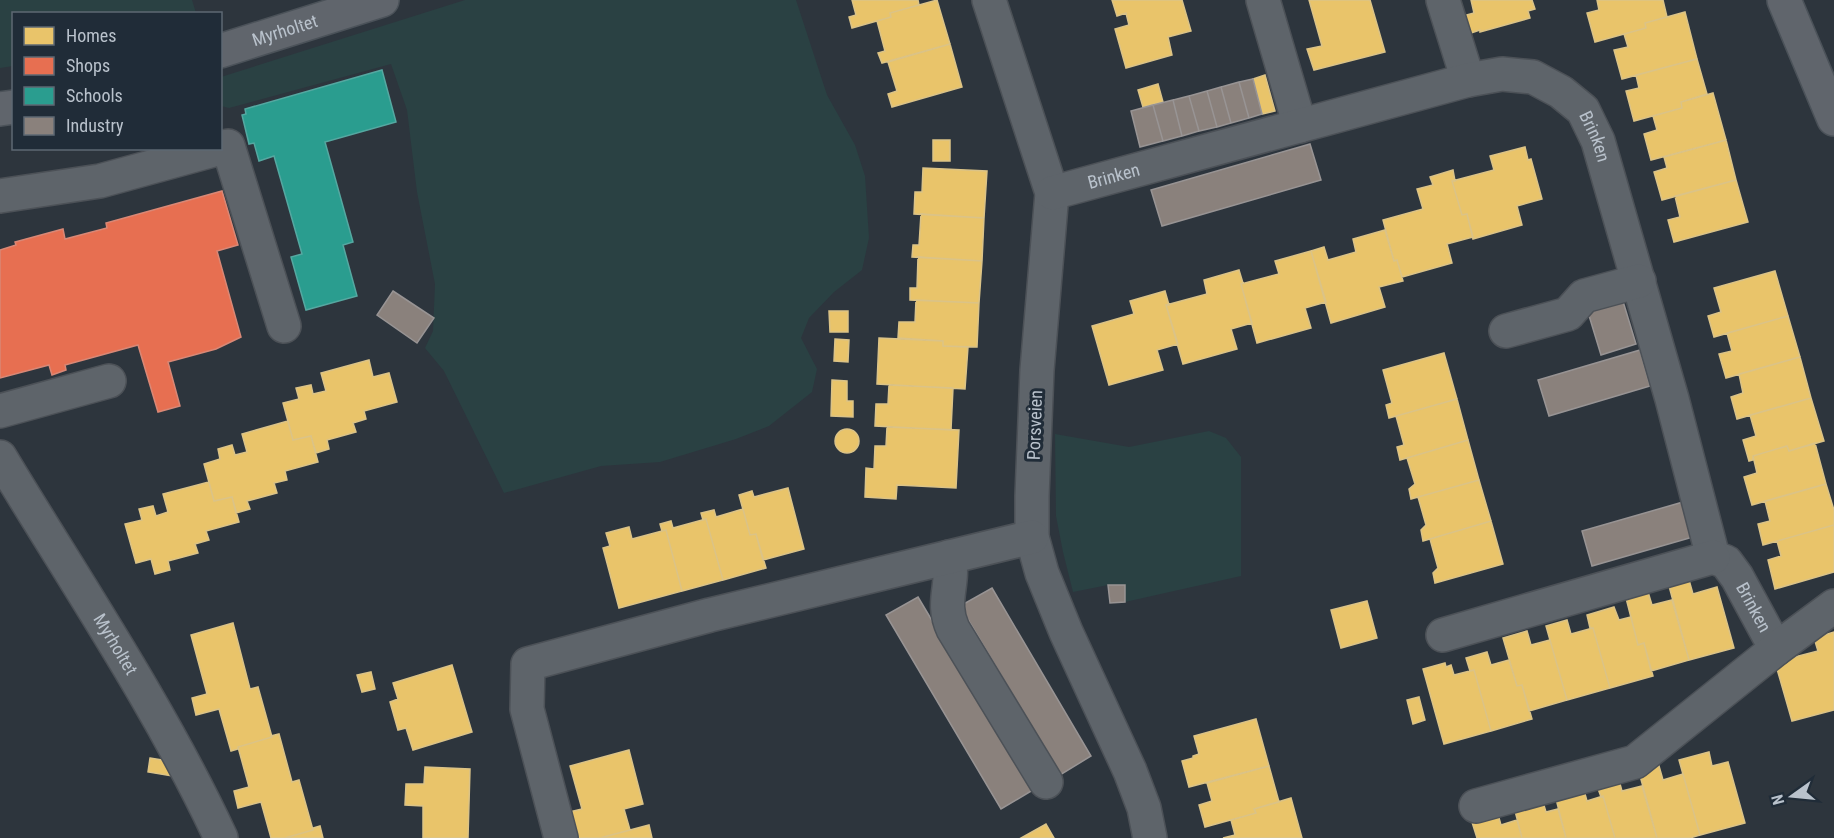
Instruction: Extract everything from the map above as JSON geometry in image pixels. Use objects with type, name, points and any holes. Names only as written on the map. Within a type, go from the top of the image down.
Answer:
[{"type":"main road","name":"Myrholtet","points":[[222,50],[382,0]]},
{"type":"main road","points":[[1784,0],[1834,119]]},
{"type":"street","name":"Porsveien","points":[[989,0],[1052,193],[1037,370],[1032,537],[1042,573],[1066,632],[1130,771],[1144,808],[1150,838]]},
{"type":"street","points":[[1263,0],[1300,126]]},
{"type":"street","points":[[1443,0],[1468,80]]},
{"type":"street","name":"Brinken","points":[[1052,193],[1468,80],[1502,74],[1533,77],[1561,92],[1583,110],[1598,141],[1639,281],[1713,557],[1726,562],[1737,577],[1776,649]]},
{"type":"street","points":[[222,148],[228,146],[284,326]]},
{"type":"street","points":[[0,196],[100,181],[213,150]]},
{"type":"street","points":[[1506,332],[1568,314],[1584,296],[1639,281]]},
{"type":"street","points":[[0,411],[109,381]]},
{"type":"street","name":"Myrholtet","points":[[0,457],[110,634],[195,782],[221,838]]},
{"type":"street","points":[[561,838],[527,709],[528,664],[710,615],[1032,537]]},
{"type":"street","points":[[949,557],[952,570],[946,606],[948,618],[1046,782]]},
{"type":"street","points":[[1443,635],[1713,557]]},
{"type":"street","points":[[1476,806],[1635,762],[1776,649],[1834,606]]},
{"type":"green space","points":[[0,0],[192,0],[196,12],[12,12],[12,66],[0,68]]},
{"type":"green space","points":[[465,0],[796,0],[827,95],[855,145],[865,176],[869,238],[862,270],[834,292],[809,318],[801,338],[817,369],[812,392],[769,426],[736,439],[660,462],[601,466],[504,493],[444,371],[425,348],[433,331],[435,284],[417,192],[407,110],[391,64],[229,108],[222,106],[222,77]]},
{"type":"green space","points":[[1209,431],[1226,438],[1241,457],[1241,576],[1125,602],[1110,603],[1108,585],[1073,592],[1056,516],[1055,434],[1129,447]]},
{"type":"building: Homes","points":[[852,0],[918,0],[919,5],[890,13],[891,17],[852,28],[849,17],[856,15]]},
{"type":"building: Homes","points":[[937,0],[950,44],[882,63],[878,53],[885,51],[877,21],[891,17],[890,13]]},
{"type":"building: Homes","points":[[1112,0],[1182,0],[1191,31],[1168,37],[1172,55],[1126,68],[1115,29],[1129,25],[1126,13],[1117,16]]},
{"type":"building: Homes","points":[[1309,0],[1370,0],[1385,52],[1314,70],[1307,49],[1322,46]]},
{"type":"building: Homes","points":[[1471,0],[1532,0],[1535,9],[1528,11],[1530,18],[1465,35],[1459,17],[1474,13]]},
{"type":"building: Homes","points":[[1597,0],[1663,0],[1667,17],[1645,23],[1646,28],[1595,42],[1587,13],[1599,10]]},
{"type":"building: Homes","points":[[1685,12],[1697,59],[1622,79],[1614,50],[1628,47],[1624,34],[1646,28],[1645,23]]},
{"type":"building: Homes","points":[[950,44],[962,87],[892,107],[888,94],[897,91],[888,62]]},
{"type":"building: Homes","points":[[1697,59],[1707,94],[1681,102],[1682,108],[1634,121],[1626,91],[1639,88],[1636,75]]},
{"type":"building: Homes","points":[[1265,75],[1275,111],[1262,114],[1253,79]]},
{"type":"building: Homes","points":[[1158,84],[1163,102],[1143,107],[1138,90]]},
{"type":"building: Homes","points":[[1713,93],[1726,140],[1651,160],[1644,134],[1657,130],[1653,116],[1682,108],[1681,102]]},
{"type":"building: Homes","points":[[933,140],[950,140],[950,161],[933,161]]},
{"type":"building: Homes","points":[[1726,140],[1736,180],[1662,200],[1654,172],[1667,168],[1664,157]]},
{"type":"building: Homes","points":[[1525,147],[1528,160],[1531,159],[1542,199],[1517,206],[1522,225],[1473,239],[1467,214],[1462,215],[1452,181],[1494,170],[1490,156]]},
{"type":"building: Homes","points":[[923,168],[987,171],[984,218],[914,214],[915,192],[922,192]]},
{"type":"building: Homes","points":[[1453,170],[1455,181],[1452,181],[1462,215],[1467,214],[1473,237],[1447,244],[1452,263],[1402,277],[1397,260],[1394,261],[1383,220],[1423,209],[1417,189],[1433,185],[1430,177]]},
{"type":"building: Homes","points":[[1736,180],[1748,222],[1674,242],[1668,220],[1680,217],[1675,196]]},
{"type":"building: Homes","points":[[921,214],[984,218],[982,261],[912,257],[913,245],[919,245]]},
{"type":"building: Homes","points":[[1385,230],[1394,261],[1397,260],[1403,281],[1379,287],[1385,307],[1331,323],[1311,251],[1324,247],[1328,260],[1356,252],[1353,239]]},
{"type":"building: Homes","points":[[1311,251],[1326,302],[1305,308],[1311,328],[1257,343],[1241,284],[1279,274],[1275,261]]},
{"type":"building: Homes","points":[[918,257],[982,261],[979,303],[910,300],[910,288],[917,288]]},
{"type":"building: Homes","points":[[1239,270],[1252,323],[1231,329],[1237,349],[1183,364],[1166,305],[1207,294],[1204,280]]},
{"type":"building: Homes","points":[[1775,271],[1788,316],[1714,337],[1708,316],[1721,312],[1714,288]]},
{"type":"building: Homes","points":[[1165,291],[1169,305],[1166,305],[1178,344],[1157,350],[1163,370],[1109,385],[1092,326],[1134,314],[1130,301]]},
{"type":"building: Homes","points":[[916,300],[979,303],[977,347],[943,346],[943,341],[898,338],[899,322],[915,322]]},
{"type":"building: Homes","points":[[829,311],[848,311],[848,332],[830,332]]},
{"type":"building: Homes","points":[[1788,316],[1800,357],[1726,378],[1719,354],[1732,351],[1727,333]]},
{"type":"building: Homes","points":[[879,338],[943,341],[943,346],[968,347],[965,389],[877,384]]},
{"type":"building: Homes","points":[[835,339],[849,340],[848,362],[834,361]]},
{"type":"building: Homes","points":[[1444,353],[1457,399],[1389,418],[1386,405],[1392,403],[1383,370]]},
{"type":"building: Homes","points":[[1800,357],[1811,398],[1737,419],[1731,397],[1743,393],[1739,374]]},
{"type":"building: Homes","points":[[369,360],[373,377],[389,373],[397,402],[364,411],[366,419],[353,423],[356,432],[327,440],[329,449],[316,453],[311,436],[293,440],[283,403],[299,399],[296,388],[311,385],[313,394],[326,391],[321,373]]},
{"type":"building: Homes","points":[[832,380],[847,381],[847,401],[853,401],[853,417],[831,416]]},
{"type":"building: Homes","points":[[889,385],[953,388],[951,430],[875,426],[876,404],[888,404]]},
{"type":"building: Homes","points":[[1811,398],[1824,441],[1789,451],[1787,446],[1753,456],[1753,460],[1749,461],[1743,440],[1756,436],[1750,415]]},
{"type":"building: Homes","points":[[1457,399],[1468,440],[1400,460],[1397,447],[1404,445],[1396,416]]},
{"type":"building: Homes","points":[[288,421],[293,440],[311,436],[318,462],[285,471],[287,480],[274,483],[277,493],[247,501],[250,509],[236,513],[232,497],[214,501],[204,464],[220,459],[218,449],[232,445],[235,455],[247,452],[242,434]]},
{"type":"building: Homes","points":[[887,427],[959,430],[956,488],[897,485],[896,499],[865,497],[866,468],[874,469],[875,446],[886,446]]},
{"type":"building: Homes","points":[[842,429],[852,429],[859,436],[859,446],[852,453],[842,453],[835,446],[835,436]]},
{"type":"building: Homes","points":[[1468,440],[1479,480],[1411,499],[1409,489],[1415,484],[1407,458]]},
{"type":"building: Homes","points":[[1815,443],[1826,484],[1752,505],[1744,477],[1757,473],[1753,456],[1787,446],[1789,451]]},
{"type":"building: Homes","points":[[1479,480],[1491,521],[1423,541],[1421,530],[1426,525],[1418,497]]},
{"type":"building: Homes","points":[[209,482],[214,501],[232,497],[239,522],[206,531],[209,540],[195,544],[198,553],[168,561],[170,570],[155,574],[151,559],[136,563],[125,524],[142,520],[139,509],[153,506],[156,516],[168,512],[163,494]]},
{"type":"building: Homes","points":[[1826,484],[1834,510],[1834,525],[1763,545],[1758,524],[1770,521],[1765,501]]},
{"type":"building: Homes","points":[[788,488],[804,549],[763,560],[756,534],[750,535],[739,495],[752,491],[754,497]]},
{"type":"building: Homes","points":[[743,509],[750,535],[756,534],[766,568],[723,580],[706,519],[703,520],[701,513],[714,510],[716,517]]},
{"type":"building: Homes","points":[[706,519],[723,580],[682,591],[666,530],[662,531],[660,524],[671,521],[673,528]]},
{"type":"building: Homes","points":[[1491,521],[1503,564],[1435,583],[1433,573],[1438,568],[1430,539]]},
{"type":"building: Homes","points":[[1834,525],[1834,572],[1775,589],[1768,560],[1781,556],[1777,541]]},
{"type":"building: Homes","points":[[629,527],[632,539],[666,530],[682,591],[619,608],[603,548],[610,546],[606,533]]},
{"type":"building: Homes","points":[[1689,580],[1693,594],[1717,587],[1734,648],[1689,660],[1669,586]]},
{"type":"building: Homes","points":[[1648,592],[1652,605],[1672,600],[1689,660],[1651,671],[1644,643],[1638,645],[1626,598]]},
{"type":"building: Homes","points":[[1367,601],[1377,638],[1341,648],[1331,610]]},
{"type":"building: Homes","points":[[1614,607],[1619,620],[1631,617],[1638,645],[1644,643],[1653,676],[1610,688],[1593,628],[1590,628],[1587,615]]},
{"type":"building: Homes","points":[[1567,620],[1571,634],[1593,628],[1610,688],[1567,700],[1546,626]]},
{"type":"building: Homes","points":[[233,623],[250,689],[258,687],[272,737],[231,751],[219,709],[196,715],[192,698],[207,694],[191,635]]},
{"type":"building: Homes","points":[[1527,631],[1531,645],[1550,640],[1567,700],[1529,711],[1522,685],[1517,686],[1503,638]]},
{"type":"building: Homes","points":[[1834,632],[1834,710],[1792,721],[1775,662],[1818,651],[1814,638]]},
{"type":"building: Homes","points":[[1487,652],[1491,665],[1509,660],[1517,686],[1522,685],[1532,719],[1491,731],[1474,670],[1470,671],[1466,658]]},
{"type":"building: Homes","points":[[1445,663],[1446,667],[1451,665],[1454,675],[1474,670],[1491,731],[1444,744],[1423,669]]},
{"type":"building: Homes","points":[[452,665],[472,732],[413,750],[406,728],[398,730],[390,702],[398,699],[393,683]]},
{"type":"building: Homes","points":[[371,672],[375,689],[362,692],[357,675]]},
{"type":"building: Homes","points":[[1419,697],[1425,720],[1413,724],[1407,700]]},
{"type":"building: Homes","points":[[1256,719],[1269,766],[1189,787],[1182,761],[1199,754],[1194,736]]},
{"type":"building: Homes","points":[[279,734],[292,782],[299,780],[313,830],[285,838],[271,838],[261,802],[238,808],[234,791],[249,787],[238,747]]},
{"type":"building: Homes","points":[[629,750],[643,804],[624,809],[630,830],[600,838],[576,838],[569,812],[582,809],[570,766]]},
{"type":"building: Homes","points":[[1709,752],[1712,766],[1728,762],[1745,823],[1700,835],[1679,760]]},
{"type":"building: Homes","points":[[150,758],[175,762],[172,776],[148,772]]},
{"type":"building: Homes","points":[[1269,766],[1279,802],[1254,809],[1256,813],[1205,827],[1199,805],[1212,801],[1207,783]]},
{"type":"building: Homes","points":[[1659,766],[1663,780],[1683,774],[1700,835],[1690,838],[1657,838],[1639,772]]},
{"type":"building: Homes","points":[[425,767],[470,769],[468,838],[423,838],[423,806],[405,805],[406,784],[424,784]]},
{"type":"building: Homes","points":[[1618,777],[1622,791],[1642,786],[1657,838],[1615,838],[1603,796],[1601,797],[1596,783]]},
{"type":"building: Homes","points":[[1583,787],[1587,801],[1603,796],[1615,838],[1566,838],[1555,795]]},
{"type":"building: Homes","points":[[1291,798],[1302,838],[1223,838],[1235,835],[1231,820],[1256,813],[1254,809]]},
{"type":"building: Homes","points":[[1542,799],[1546,812],[1558,809],[1566,838],[1522,838],[1514,807]]},
{"type":"building: Homes","points":[[1497,811],[1501,825],[1517,820],[1522,838],[1477,838],[1471,819]]},
{"type":"building: Homes","points":[[1046,824],[1054,838],[1021,838]]},
{"type":"building: Homes","points":[[649,825],[652,838],[600,838],[630,830]]},
{"type":"building: Homes","points":[[320,826],[323,838],[285,838],[313,830]]},
{"type":"building: Shops","points":[[222,191],[238,245],[217,251],[241,337],[216,349],[168,362],[180,406],[158,412],[138,345],[65,365],[66,370],[52,375],[49,365],[0,378],[0,250],[16,245],[15,242],[63,229],[65,239],[107,228],[106,223]]},
{"type":"building: Schools","points":[[382,70],[396,122],[325,142],[353,242],[343,245],[357,296],[306,310],[291,257],[302,254],[274,156],[259,161],[254,143],[249,144],[242,115],[246,114],[245,109]]},
{"type":"building: Industry","points":[[1253,79],[1262,114],[1249,118],[1239,82]]},
{"type":"building: Industry","points":[[1239,82],[1249,118],[1231,123],[1221,87]]},
{"type":"building: Industry","points":[[1221,87],[1231,123],[1217,127],[1207,91]]},
{"type":"building: Industry","points":[[1207,91],[1217,127],[1199,131],[1189,96]]},
{"type":"building: Industry","points":[[1189,96],[1199,131],[1182,136],[1173,100]]},
{"type":"building: Industry","points":[[1173,100],[1182,136],[1163,141],[1153,105]]},
{"type":"building: Industry","points":[[1153,105],[1163,141],[1140,147],[1131,111]]},
{"type":"building: Industry","points":[[1310,144],[1321,180],[1162,226],[1151,190]]},
{"type":"building: Industry","points":[[393,291],[434,318],[417,343],[377,315]]},
{"type":"building: Industry","points":[[1622,298],[1636,344],[1601,355],[1587,309]]},
{"type":"building: Industry","points":[[1640,350],[1650,386],[1549,416],[1538,380]]},
{"type":"building: Industry","points":[[1683,502],[1693,537],[1592,566],[1582,531]]},
{"type":"building: Industry","points":[[1108,585],[1125,585],[1125,602],[1110,603]]},
{"type":"building: Industry","points":[[992,588],[1091,756],[1060,775],[960,606]]},
{"type":"building: Industry","points":[[918,597],[1033,790],[1001,809],[886,615]]}]
